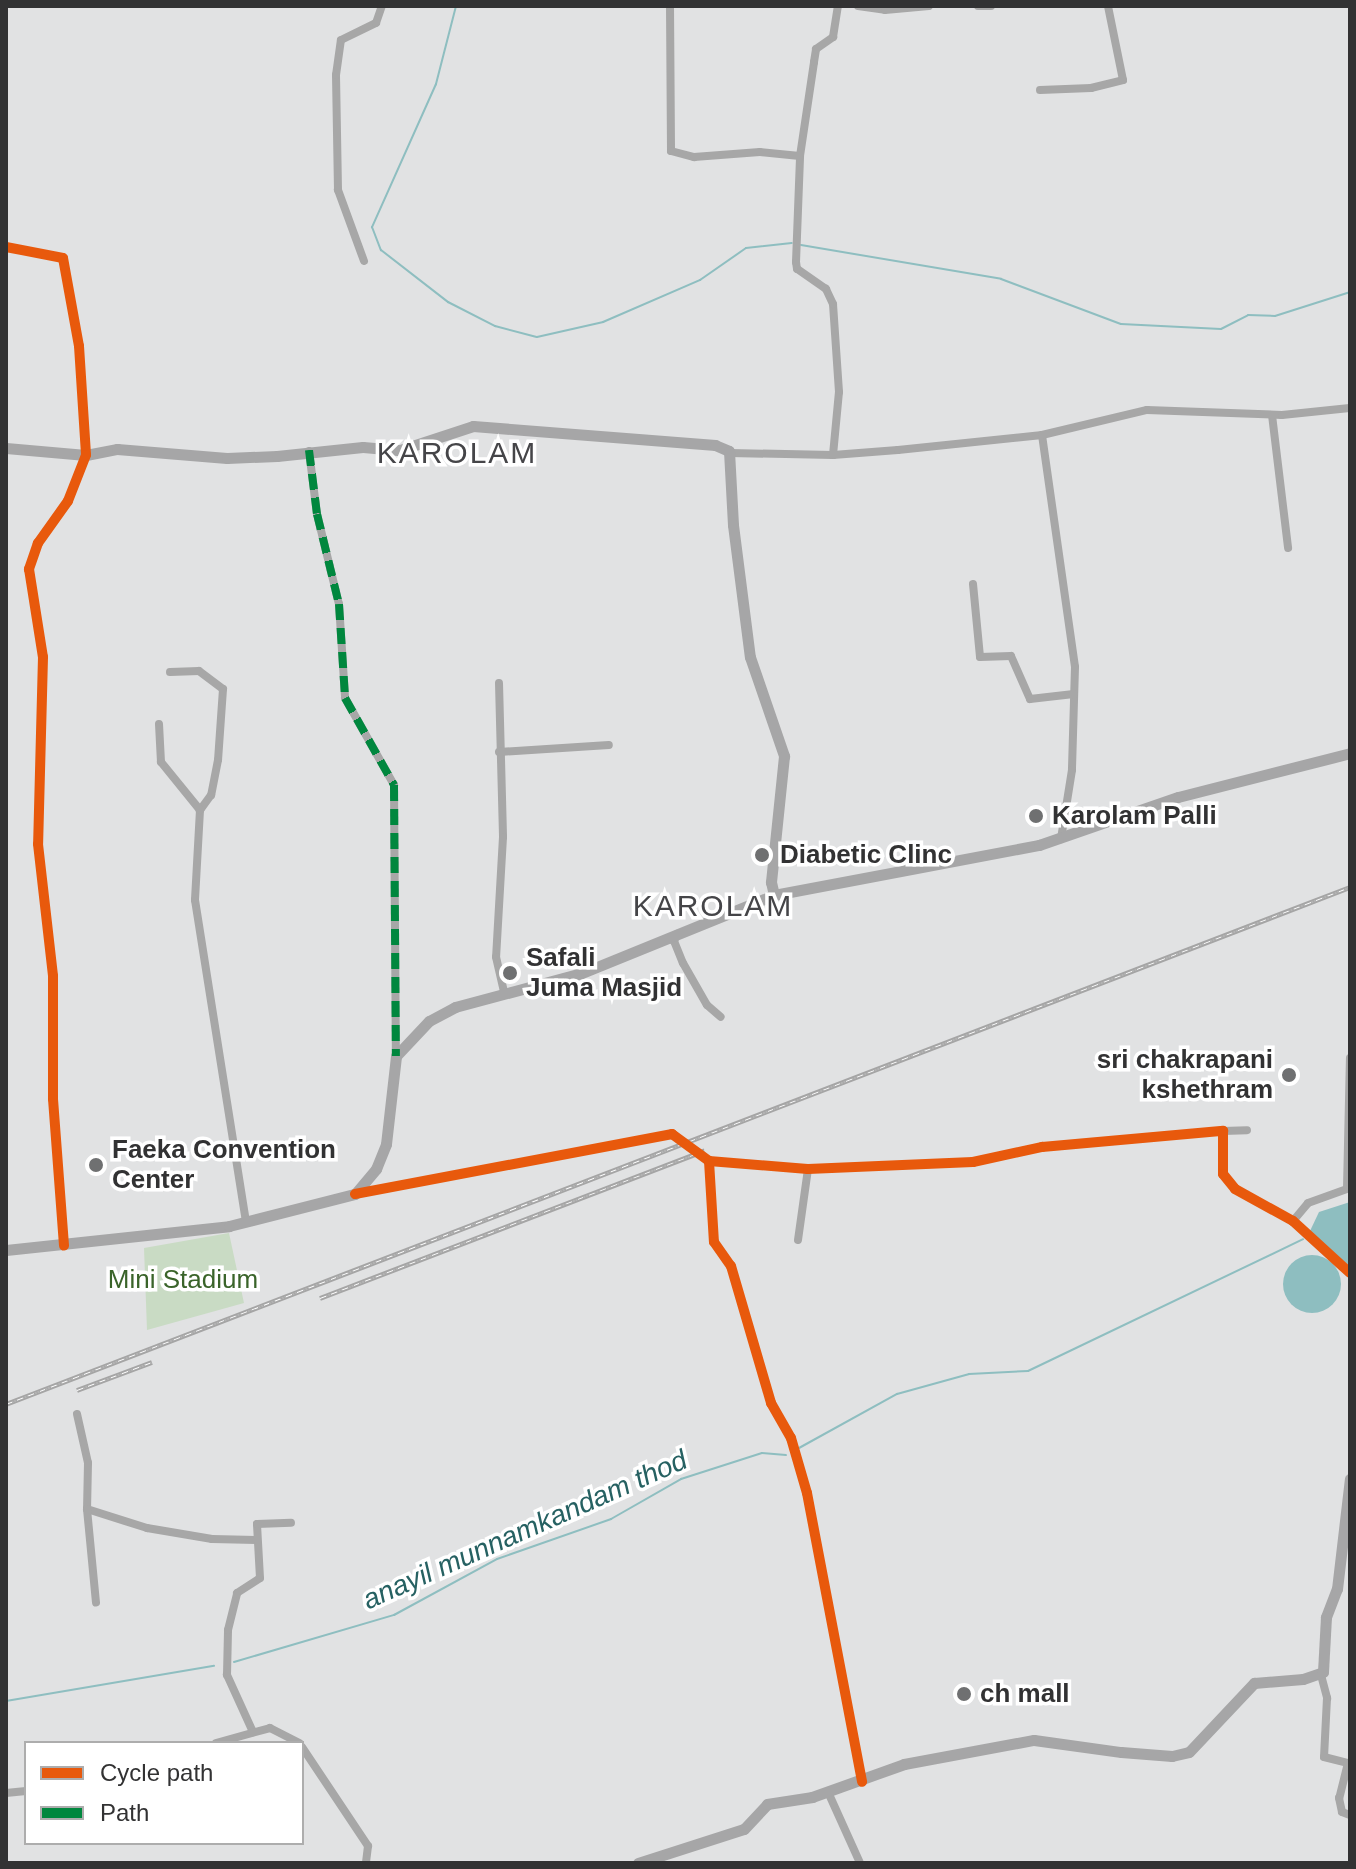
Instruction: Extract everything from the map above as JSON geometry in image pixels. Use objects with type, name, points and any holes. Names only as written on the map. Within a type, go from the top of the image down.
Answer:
[{"type":"main road","points":[[6,448],[86,455],[117,449],[227,458],[309,450],[400,450],[473,426],[715,445],[730,453],[733,525],[750,657],[784,756],[771,882],[774,895]]},
{"type":"main road","points":[[6,1250],[64,1246],[246,1222],[355,1194],[376,1169],[386,1144],[396,1056],[429,1021],[455,1007],[582,973],[774,895],[1061,839],[1178,797],[1350,753]]},
{"type":"main road","points":[[638,1863],[744,1829],[767,1804],[828,1792],[904,1764],[1034,1740],[1172,1756],[1200,1744],[1254,1683],[1321,1675],[1350,1479]]},
{"type":"street","points":[[364,261],[338,190],[336,75],[341,40],[376,23],[382,6]]},
{"type":"street","points":[[670,6],[671,151],[694,157],[760,152],[800,156]]},
{"type":"street","points":[[833,455],[839,336],[826,289],[797,269],[800,156],[816,49],[833,37],[838,6]]},
{"type":"street","points":[[858,6],[929,6]]},
{"type":"street","points":[[978,6],[991,6]]},
{"type":"street","points":[[1040,90],[1091,88],[1123,80],[1108,6]]},
{"type":"street","points":[[6,247],[63,258],[79,346],[86,455],[68,501],[38,543],[29,569],[43,657],[38,844],[53,976],[54,1129],[64,1246]]},
{"type":"street","points":[[730,453],[833,455],[1042,435],[1147,410],[1272,415],[1350,408]]},
{"type":"street","points":[[1272,415],[1288,548]]},
{"type":"street","points":[[1042,435],[1074,694],[1072,770],[1061,839]]},
{"type":"street","points":[[309,450],[317,514],[339,604],[345,698],[394,785],[396,1056]]},
{"type":"street","points":[[973,584],[980,657],[1011,656],[1030,699],[1074,694]]},
{"type":"street","points":[[170,672],[199,671],[223,689],[218,760],[211,795],[200,810],[198,926],[211,1025],[231,1104],[246,1222]]},
{"type":"street","points":[[499,683],[503,837],[496,957],[504,993]]},
{"type":"street","points":[[159,724],[161,762],[200,810]]},
{"type":"street","points":[[499,752],[609,745]]},
{"type":"street","points":[[677,934],[674,941],[683,963],[707,1005],[721,1017]]},
{"type":"street","points":[[1293,1221],[1308,1203],[1349,1188],[1350,1058]]},
{"type":"street","points":[[355,1194],[672,1134],[709,1161],[808,1169],[973,1162],[1042,1147],[1247,1130]]},
{"type":"street","points":[[1223,1131],[1223,1174],[1229,1182],[1293,1221],[1321,1250],[1350,1273]]},
{"type":"street","points":[[709,1161],[714,1242],[731,1266],[771,1403],[791,1438],[807,1493],[862,1782]]},
{"type":"street","points":[[798,1240],[808,1169]]},
{"type":"street","points":[[77,1414],[88,1463],[87,1509],[96,1603]]},
{"type":"street","points":[[87,1509],[147,1528],[212,1539],[256,1540]]},
{"type":"street","points":[[253,1732],[227,1675],[228,1630],[237,1593],[260,1578],[257,1524],[291,1523]]},
{"type":"street","points":[[1321,1675],[1327,1698],[1324,1757],[1348,1763],[1339,1798],[1342,1812],[1350,1815]]},
{"type":"street","points":[[223,1741],[270,1728],[293,1741]]},
{"type":"street","points":[[304,1751],[368,1846],[366,1863]]},
{"type":"street","points":[[828,1792],[860,1863]]},
{"type":"green space","name":"Mini Stadium","points":[[229,1233],[244,1303],[147,1330],[144,1248]]},
{"type":"water","points":[[1350,1202],[1350,1267],[1310,1231],[1319,1212]]},
{"type":"water","points":[[1312,1255],[1332,1264],[1341,1284],[1332,1304],[1312,1313],[1292,1304],[1283,1284],[1292,1264]]},
{"type":"waterway","points":[[456,6],[436,84],[372,227],[381,250],[448,302],[495,326],[537,337],[603,322],[700,280],[746,248],[792,243]]},
{"type":"waterway","points":[[801,245],[1001,279],[1121,324],[1221,329],[1248,315],[1275,316],[1350,292]]},
{"type":"waterway","name":"anayil munnamkandam thod","points":[[799,1448],[897,1394],[969,1374],[1028,1371],[1303,1239]]},
{"type":"waterway","name":"anayil munnamkandam thod","points":[[234,1662],[394,1615],[497,1559],[611,1519],[681,1479],[762,1453],[786,1455]]},
{"type":"waterway","name":"anayil munnamkandam thod","points":[[6,1701],[214,1666]]},
{"type":"railway","points":[[6,1404],[1350,887]]},
{"type":"railway","points":[[320,1298],[705,1150]]},
{"type":"railway","points":[[77,1390],[152,1362]]},
{"type":"marked path","points":[[309,450],[317,514],[339,604],[345,698],[394,785],[396,1056]]},
{"type":"cycle path","points":[[6,247],[63,258],[79,346],[86,455],[68,501],[38,543],[29,569],[43,657],[38,844],[53,976],[53,1099],[64,1246]]},
{"type":"cycle path","points":[[355,1194],[672,1134],[709,1161],[808,1169],[973,1162],[1042,1147],[1223,1131],[1223,1174],[1235,1189],[1293,1221],[1350,1273]]},
{"type":"cycle path","points":[[709,1161],[714,1242],[731,1266],[771,1403],[791,1438],[807,1493],[862,1782]]},
{"type":"place","name":"Karolam Palli","points":[[1036,816]]},
{"type":"place","name":"Diabetic Clinc","points":[[762,855]]},
{"type":"place","name":"Safali Juma Masjid","points":[[510,973]]},
{"type":"place","name":"sri chakrapani kshethram","points":[[1289,1075]]},
{"type":"place","name":"Faeka Convention Center","points":[[96,1165]]},
{"type":"place","name":"ch mall","points":[[964,1694]]},
{"type":"district","name":"KAROLAM","points":[[457,453]]},
{"type":"district","name":"KAROLAM","points":[[713,906]]}]
